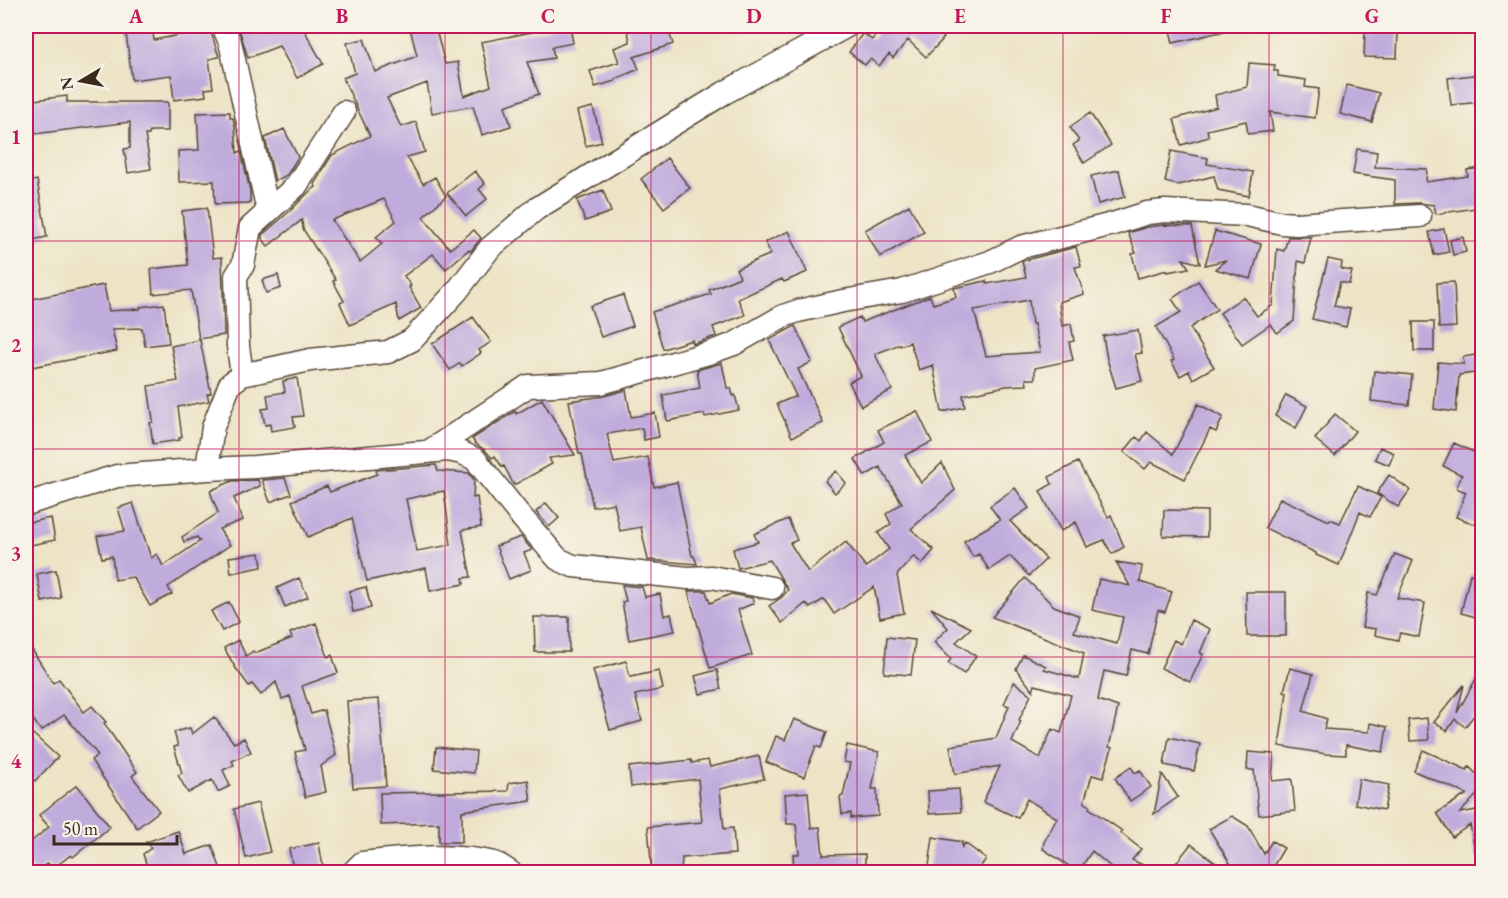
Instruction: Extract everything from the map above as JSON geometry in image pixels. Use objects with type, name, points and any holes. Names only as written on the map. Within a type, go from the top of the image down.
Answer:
[{"type":"street","points":[[223,26],[230,42],[268,211]]},
{"type":"street","points":[[207,469],[213,427],[230,384],[242,375],[310,360],[388,352],[412,340],[457,291],[490,248],[536,208],[724,93],[847,26]]},
{"type":"street","points":[[242,375],[238,346],[236,276],[243,265],[250,228],[296,186],[344,112]]},
{"type":"street","points":[[428,452],[528,387],[601,383],[709,354],[734,344],[783,316],[798,311],[902,291],[990,262],[1021,247],[1147,213],[1165,211],[1247,215],[1296,224],[1420,216]]},
{"type":"street","points":[[26,504],[117,476],[255,467],[448,450],[476,459],[558,559],[573,566],[688,578],[711,577],[772,588]]},
{"type":"street","points":[[353,873],[362,863],[406,858],[467,859],[496,863],[510,873]]},
{"type":"building","points":[[125,26],[152,26],[154,40],[210,29],[219,57],[209,59],[213,88],[205,89],[206,96],[174,100],[171,75],[132,80]]},
{"type":"building","points":[[238,26],[302,26],[323,64],[297,78],[279,46],[248,58]]},
{"type":"building","points":[[435,26],[445,64],[458,62],[464,96],[491,86],[481,42],[548,29],[548,27],[570,26],[573,43],[552,47],[554,58],[527,62],[539,94],[505,106],[511,126],[482,135],[473,106],[432,113],[427,83],[387,98],[401,127],[416,122],[425,152],[407,157],[423,184],[435,177],[446,196],[423,217],[450,249],[474,230],[481,238],[471,251],[468,250],[446,269],[433,254],[404,276],[421,308],[399,321],[396,304],[350,325],[340,303],[344,301],[333,281],[336,280],[303,229],[302,220],[268,246],[262,235],[316,187],[314,184],[332,155],[370,136],[343,78],[355,73],[347,43],[364,39],[375,72],[417,56],[410,28]],"holes":[[[384,199],[396,221],[376,237],[382,244],[360,262],[332,220]]]},
{"type":"building","points":[[627,26],[667,26],[673,44],[634,57],[639,69],[615,81],[595,87],[590,71],[619,62],[614,48],[630,42]]},
{"type":"building","points":[[883,26],[930,26],[944,38],[926,57],[908,40],[893,58],[889,54],[879,66],[870,59],[865,65],[849,52],[863,33],[872,40]]},
{"type":"building","points":[[1169,26],[1224,26],[1225,31],[1173,43]]},
{"type":"building","points":[[1365,31],[1398,32],[1397,58],[1364,57]]},
{"type":"building","points":[[1249,63],[1275,65],[1274,71],[1278,71],[1278,76],[1306,80],[1305,87],[1319,89],[1315,118],[1270,112],[1273,131],[1248,134],[1246,121],[1207,130],[1209,137],[1181,145],[1174,119],[1217,107],[1215,95],[1247,87]]},
{"type":"building","points":[[1482,74],[1482,102],[1451,105],[1448,78]]},
{"type":"building","points":[[1347,85],[1379,93],[1372,122],[1340,114]]},
{"type":"building","points":[[67,96],[67,102],[168,102],[168,131],[150,131],[149,135],[145,135],[151,169],[128,173],[124,149],[130,148],[130,122],[26,135],[26,101]]},
{"type":"building","points":[[593,107],[602,142],[586,146],[577,111]]},
{"type":"building","points":[[230,112],[230,118],[233,118],[235,127],[237,153],[241,151],[250,191],[250,203],[215,204],[214,181],[179,182],[178,151],[199,150],[197,113]]},
{"type":"building","points":[[1090,113],[1111,145],[1084,163],[1073,145],[1079,141],[1070,127]]},
{"type":"building","points":[[284,129],[298,157],[287,175],[275,181],[265,138]]},
{"type":"building","points":[[1357,149],[1377,152],[1375,167],[1427,169],[1426,182],[1468,176],[1467,170],[1482,168],[1482,207],[1436,214],[1434,205],[1395,204],[1395,180],[1353,174]]},
{"type":"building","points":[[1171,151],[1208,158],[1207,164],[1253,172],[1249,196],[1218,190],[1214,176],[1178,185],[1165,182]]},
{"type":"building","points":[[667,158],[690,188],[664,208],[641,179]]},
{"type":"building","points":[[1119,170],[1125,197],[1098,204],[1091,176]]},
{"type":"building","points":[[475,171],[485,184],[479,189],[487,199],[466,216],[447,193]]},
{"type":"building","points":[[37,180],[47,237],[26,241],[26,182]]},
{"type":"building","points":[[603,190],[611,212],[585,221],[577,200]]},
{"type":"building","points":[[909,205],[924,232],[880,257],[865,230]]},
{"type":"building","points":[[207,208],[213,258],[222,257],[224,335],[199,339],[191,290],[153,294],[151,269],[188,265],[182,211]]},
{"type":"building","points":[[1164,225],[1192,226],[1200,264],[1183,259],[1189,268],[1167,272],[1167,270],[1138,278],[1132,254],[1136,253],[1128,233]]},
{"type":"building","points":[[1444,229],[1449,252],[1434,255],[1429,232]]},
{"type":"building","points":[[789,231],[807,272],[784,282],[782,279],[738,299],[745,315],[713,327],[716,336],[693,344],[692,340],[663,349],[652,312],[711,294],[709,290],[740,277],[736,269],[771,254],[765,242]]},
{"type":"building","points":[[1215,231],[1261,244],[1251,279],[1215,269],[1226,260],[1205,265]]},
{"type":"building","points":[[1288,237],[1311,237],[1305,263],[1298,261],[1294,321],[1277,333],[1271,324],[1242,344],[1220,313],[1243,297],[1257,316],[1273,305],[1277,249],[1284,251]]},
{"type":"building","points":[[1463,237],[1466,252],[1453,255],[1450,240]]},
{"type":"building","points":[[1076,247],[1081,266],[1075,267],[1084,294],[1059,302],[1062,326],[1071,324],[1074,341],[1069,342],[1073,360],[1035,368],[1035,379],[1026,379],[1027,385],[1006,386],[963,395],[965,407],[942,412],[933,365],[919,370],[910,342],[900,346],[900,344],[875,354],[892,390],[861,406],[849,382],[861,376],[838,327],[860,317],[862,322],[930,296],[933,304],[956,297],[954,288],[986,281],[987,284],[1026,277],[1022,261]],"holes":[[[1029,300],[1032,324],[1034,324],[1040,352],[986,356],[974,310]]]},
{"type":"building","points":[[1328,259],[1342,262],[1341,269],[1352,271],[1349,284],[1340,282],[1334,306],[1350,309],[1346,327],[1312,319]]},
{"type":"building","points":[[278,275],[281,288],[266,293],[262,280]]},
{"type":"building","points":[[1198,281],[1217,309],[1190,328],[1214,367],[1193,379],[1189,371],[1180,376],[1156,327],[1181,312],[1172,299]]},
{"type":"building","points":[[1454,282],[1456,327],[1439,328],[1437,283]]},
{"type":"building","points":[[104,285],[109,311],[140,309],[140,307],[164,304],[169,343],[145,346],[142,328],[112,329],[117,351],[26,368],[26,300]]},
{"type":"building","points":[[623,295],[633,326],[601,337],[590,306]]},
{"type":"building","points":[[473,317],[491,342],[479,350],[481,353],[462,366],[460,363],[450,370],[432,344]]},
{"type":"building","points":[[1413,322],[1434,322],[1434,351],[1414,351]]},
{"type":"building","points":[[795,326],[812,362],[798,369],[823,423],[792,437],[777,404],[796,396],[769,340]]},
{"type":"building","points":[[1138,330],[1142,353],[1135,354],[1142,381],[1116,388],[1103,336]]},
{"type":"building","points":[[200,340],[211,393],[207,394],[209,401],[178,407],[182,437],[179,438],[180,440],[153,444],[150,423],[153,420],[148,386],[178,381],[171,346]]},
{"type":"building","points":[[1481,354],[1482,372],[1459,375],[1456,412],[1434,409],[1438,362],[1464,364],[1463,357]]},
{"type":"building","points":[[722,363],[727,388],[731,388],[733,396],[735,395],[739,410],[667,421],[663,395],[700,388],[697,370]]},
{"type":"building","points":[[1374,371],[1412,375],[1409,405],[1371,401]]},
{"type":"building","points":[[297,378],[303,416],[293,417],[295,427],[271,431],[270,424],[265,425],[262,409],[269,408],[267,395],[285,392],[283,381]]},
{"type":"building","points":[[626,390],[631,417],[655,413],[659,437],[644,440],[642,428],[607,434],[614,463],[648,457],[654,487],[677,482],[692,556],[697,564],[648,560],[641,527],[620,531],[614,503],[593,507],[582,454],[579,454],[569,401]]},
{"type":"building","points":[[1286,395],[1307,406],[1296,428],[1275,416]]},
{"type":"building","points":[[542,399],[575,455],[549,458],[552,464],[514,485],[504,466],[502,467],[495,456],[492,458],[472,439],[515,411],[516,414]]},
{"type":"building","points":[[1198,404],[1223,417],[1216,432],[1210,429],[1185,479],[1151,462],[1145,469],[1124,452],[1136,437],[1141,441],[1147,432],[1173,454]]},
{"type":"building","points":[[917,411],[932,442],[905,455],[921,483],[942,463],[955,490],[911,529],[934,550],[922,564],[914,556],[897,575],[904,613],[880,618],[874,587],[834,614],[824,599],[810,608],[806,603],[782,623],[769,606],[788,590],[770,560],[738,568],[733,549],[758,542],[754,534],[788,519],[797,540],[790,543],[808,572],[846,542],[866,567],[889,549],[878,533],[891,524],[886,514],[902,503],[880,467],[865,476],[855,459],[884,442],[878,430]]},
{"type":"building","points":[[1335,414],[1355,431],[1335,456],[1315,439]]},
{"type":"building","points":[[1454,443],[1482,456],[1482,527],[1456,517],[1466,492],[1456,488],[1462,475],[1443,466]]},
{"type":"building","points":[[1380,447],[1394,453],[1389,465],[1375,459]]},
{"type":"building","points":[[1078,462],[1108,517],[1111,515],[1124,547],[1112,554],[1104,540],[1087,547],[1076,522],[1061,531],[1040,491],[1052,484],[1049,477]]},
{"type":"building","points":[[436,465],[438,471],[469,473],[474,480],[473,498],[477,497],[481,527],[462,530],[471,577],[463,578],[464,584],[430,591],[426,568],[367,581],[352,518],[308,537],[292,501],[327,486],[330,492],[377,474],[376,470]],"holes":[[[444,491],[451,545],[417,551],[406,499]]]},
{"type":"building","points":[[836,471],[846,483],[835,493],[825,481]]},
{"type":"building","points":[[1389,475],[1410,490],[1398,507],[1377,493]]},
{"type":"building","points":[[285,478],[291,494],[270,502],[262,480]]},
{"type":"building","points":[[258,480],[260,486],[234,498],[243,520],[219,529],[230,545],[168,587],[172,594],[150,606],[133,577],[115,580],[112,556],[102,558],[97,536],[125,531],[118,508],[133,503],[151,558],[157,554],[163,566],[200,541],[197,537],[184,542],[182,537],[218,513],[210,491],[232,481]]},
{"type":"building","points":[[1358,486],[1381,497],[1370,517],[1360,512],[1339,565],[1265,528],[1280,498],[1329,521],[1330,519],[1340,523]]},
{"type":"building","points":[[1015,488],[1029,508],[1010,521],[1046,559],[1029,576],[1010,556],[989,570],[979,554],[973,557],[964,541],[1000,520],[990,506]]},
{"type":"building","points":[[546,503],[559,518],[549,527],[536,512]]},
{"type":"building","points":[[1164,510],[1207,511],[1207,537],[1163,536]]},
{"type":"building","points":[[51,518],[55,540],[26,546],[26,523]]},
{"type":"building","points":[[521,537],[532,550],[524,553],[531,570],[509,579],[496,546]]},
{"type":"building","points":[[260,553],[262,567],[231,573],[229,557]]},
{"type":"building","points":[[1395,554],[1413,561],[1397,598],[1425,603],[1419,637],[1400,633],[1398,640],[1375,635],[1376,629],[1362,627],[1368,593],[1377,595]]},
{"type":"building","points":[[1116,562],[1142,566],[1140,582],[1172,592],[1165,612],[1158,610],[1148,654],[1132,650],[1126,676],[1104,671],[1098,700],[1118,707],[1109,747],[1112,748],[1103,778],[1092,775],[1084,802],[1122,831],[1121,833],[1141,849],[1132,860],[1160,873],[1118,873],[1092,851],[1078,872],[1043,849],[1044,842],[1057,818],[1027,799],[1018,818],[983,802],[1000,766],[955,774],[950,746],[996,738],[1009,706],[1004,704],[1014,682],[1031,695],[1012,742],[1040,758],[1052,729],[1061,733],[1071,695],[1035,685],[1033,691],[1016,669],[1023,655],[1046,666],[1044,669],[1079,679],[1084,653],[992,617],[1025,578],[1054,606],[1080,616],[1074,632],[1117,644],[1123,617],[1092,610],[1099,579],[1130,586]]},
{"type":"building","points":[[56,570],[61,598],[42,602],[37,574]]},
{"type":"building","points":[[1470,574],[1482,577],[1480,618],[1461,613]]},
{"type":"building","points":[[299,578],[308,597],[285,607],[277,588]]},
{"type":"building","points":[[622,585],[642,587],[645,597],[660,594],[664,616],[671,614],[675,631],[629,640],[622,602],[626,601]]},
{"type":"building","points":[[366,587],[371,608],[353,612],[349,591]]},
{"type":"building","points":[[688,591],[706,591],[710,603],[731,594],[752,598],[754,603],[738,610],[752,655],[710,668]]},
{"type":"building","points":[[1246,592],[1286,592],[1286,636],[1247,636]]},
{"type":"building","points":[[229,602],[239,622],[222,631],[211,611]]},
{"type":"building","points":[[931,608],[971,628],[956,642],[976,656],[964,674],[948,663],[951,659],[934,642],[948,628]]},
{"type":"building","points":[[534,617],[569,617],[569,652],[535,652]]},
{"type":"building","points":[[1191,620],[1210,629],[1200,653],[1203,654],[1190,682],[1161,668],[1174,640],[1181,644]]},
{"type":"building","points":[[316,623],[328,657],[332,655],[338,673],[302,686],[311,714],[324,710],[336,755],[321,766],[326,792],[305,797],[295,752],[305,750],[290,696],[282,699],[276,682],[261,695],[252,684],[249,686],[224,648],[238,640],[246,656],[253,651],[255,653],[292,638],[290,633]]},
{"type":"building","points":[[887,637],[915,640],[911,675],[884,673]]},
{"type":"building","points":[[26,640],[53,683],[59,679],[84,712],[92,706],[106,722],[104,723],[137,772],[132,776],[159,811],[137,828],[91,760],[98,755],[64,715],[41,731],[26,709]]},
{"type":"building","points":[[626,661],[630,677],[659,671],[663,689],[635,695],[642,721],[610,730],[593,670]]},
{"type":"building","points":[[1290,668],[1313,674],[1303,711],[1327,719],[1324,729],[1369,732],[1370,723],[1387,727],[1383,752],[1346,745],[1346,755],[1326,754],[1279,746],[1287,692],[1284,691]]},
{"type":"building","points":[[1482,668],[1482,705],[1465,727],[1455,719],[1447,731],[1434,722],[1464,685],[1457,713]]},
{"type":"building","points":[[717,670],[721,689],[700,694],[695,676]]},
{"type":"building","points":[[379,699],[386,786],[353,788],[347,701]]},
{"type":"building","points":[[214,717],[234,743],[244,738],[251,752],[232,761],[234,765],[223,770],[230,786],[218,792],[212,780],[188,793],[178,775],[182,773],[174,747],[178,746],[174,732],[190,728],[192,734]]},
{"type":"building","points":[[1427,718],[1429,740],[1410,741],[1408,720]]},
{"type":"building","points":[[794,719],[827,732],[821,748],[816,746],[804,777],[766,762],[776,736],[785,740]]},
{"type":"building","points":[[33,734],[58,757],[35,781],[26,772],[26,743]]},
{"type":"building","points":[[1169,737],[1200,744],[1194,771],[1164,765]]},
{"type":"building","points":[[847,745],[879,752],[872,789],[877,789],[878,816],[851,818],[851,813],[842,814],[840,797],[843,796],[850,763],[844,762]]},
{"type":"building","points":[[436,747],[476,751],[474,773],[434,769]]},
{"type":"building","points":[[1423,750],[1467,770],[1469,767],[1482,779],[1482,789],[1460,813],[1482,809],[1482,856],[1476,856],[1470,825],[1452,837],[1437,813],[1467,794],[1414,771]]},
{"type":"building","points":[[1248,752],[1274,754],[1272,781],[1292,779],[1295,811],[1259,815],[1254,770],[1247,770]]},
{"type":"building","points":[[759,756],[764,779],[720,789],[724,829],[733,828],[735,854],[682,858],[681,873],[652,873],[648,827],[702,822],[698,779],[631,787],[629,767],[708,760],[710,767]]},
{"type":"building","points":[[1131,767],[1135,773],[1140,770],[1151,787],[1130,801],[1115,778]]},
{"type":"building","points":[[1162,774],[1178,797],[1154,814]]},
{"type":"building","points":[[1359,779],[1389,785],[1384,810],[1355,804]]},
{"type":"building","points":[[528,780],[531,801],[462,811],[462,842],[439,842],[439,823],[381,825],[380,793],[508,791],[509,783]]},
{"type":"building","points":[[77,785],[110,827],[73,857],[71,855],[52,869],[48,863],[35,873],[26,860],[26,846],[49,827],[39,815]]},
{"type":"building","points":[[959,789],[961,812],[929,814],[928,791]]},
{"type":"building","points":[[808,792],[811,828],[820,827],[823,855],[865,854],[865,873],[794,873],[793,854],[799,854],[796,824],[787,824],[785,794]]},
{"type":"building","points":[[258,803],[270,852],[246,858],[234,809]]},
{"type":"building","points":[[1232,816],[1248,826],[1264,854],[1272,841],[1284,848],[1272,868],[1275,873],[1236,873],[1209,829]]},
{"type":"building","points":[[178,831],[186,854],[212,845],[220,867],[205,873],[149,873],[143,854],[151,848],[146,842]]},
{"type":"building","points":[[933,837],[962,842],[962,847],[965,843],[986,859],[976,873],[928,873]]},
{"type":"building","points":[[319,843],[324,873],[294,873],[289,849]]},
{"type":"building","points":[[1191,844],[1229,873],[1168,873]]}]
